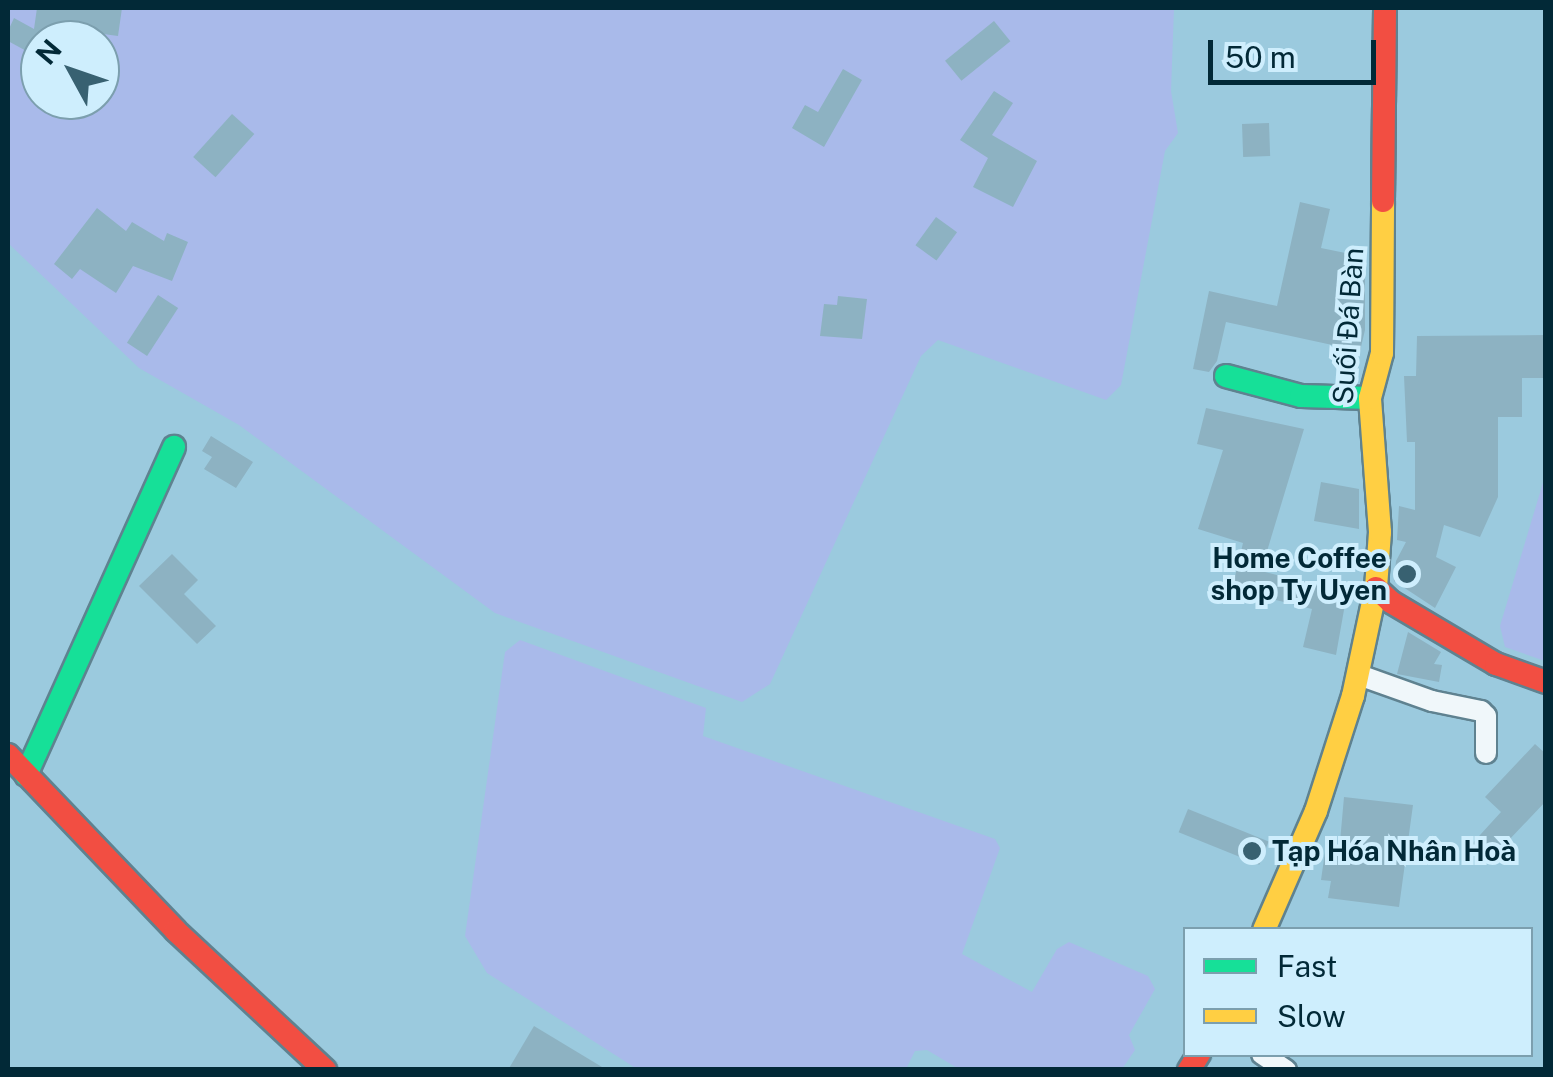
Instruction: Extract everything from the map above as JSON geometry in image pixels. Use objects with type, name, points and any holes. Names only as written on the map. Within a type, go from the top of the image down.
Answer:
[{"type":"street","name":"Suối Đá Bàn","points":[[1265,927],[1316,811],[1359,675],[1376,588],[1380,532],[1370,398],[1382,352],[1385,8]]},
{"type":"street","points":[[1226,376],[1302,396],[1370,398]]},
{"type":"street","points":[[26,775],[174,446]]},
{"type":"street","points":[[1376,588],[1390,602],[1482,657],[1546,682]]},
{"type":"street","points":[[1359,675],[1432,700],[1481,711],[1486,716],[1486,753]]},
{"type":"street","points":[[8,756],[176,931],[324,1070]]},
{"type":"shaded area","points":[[8,8],[1174,8],[1171,91],[1178,133],[1165,151],[1121,385],[1106,400],[938,340],[921,356],[770,684],[742,702],[495,613],[239,425],[139,368],[8,243]]},
{"type":"shaded area","points":[[1545,476],[1545,661],[1505,647],[1500,626]]},
{"type":"shaded area","points":[[520,640],[706,708],[703,736],[995,839],[1000,848],[962,954],[1032,992],[1057,949],[1069,942],[1148,976],[1155,989],[1129,1035],[1135,1050],[1122,1069],[959,1069],[927,1050],[915,1051],[906,1069],[637,1069],[487,973],[465,936],[505,652]]},
{"type":"building","points":[[37,8],[122,8],[120,22],[35,20]]},
{"type":"building","points":[[14,18],[20,21],[20,48],[8,41]]},
{"type":"building","points":[[994,21],[1010,41],[961,81],[945,61]]},
{"type":"building","points":[[843,69],[862,80],[824,147],[792,128],[805,105],[818,112]]},
{"type":"building","points":[[994,91],[1013,103],[992,135],[1037,161],[1013,207],[973,187],[988,158],[960,140]]},
{"type":"building","points":[[232,114],[254,134],[215,177],[193,157]]},
{"type":"building","points":[[1269,123],[1270,156],[1243,157],[1242,124]]},
{"type":"building","points":[[1300,202],[1330,209],[1321,248],[1365,257],[1365,330],[1360,351],[1226,322],[1217,361],[1209,372],[1193,369],[1209,291],[1277,306]]},
{"type":"building","points":[[97,208],[126,231],[132,222],[164,241],[167,233],[188,242],[172,281],[133,266],[116,293],[80,269],[72,279],[54,264]]},
{"type":"building","points":[[936,217],[957,232],[936,261],[915,245]]},
{"type":"building","points":[[158,295],[178,308],[147,356],[127,343]]},
{"type":"building","points":[[838,296],[867,299],[862,339],[820,336],[824,304],[837,305]]},
{"type":"building","points":[[1546,335],[1546,378],[1522,378],[1522,417],[1498,417],[1498,497],[1480,537],[1444,525],[1436,557],[1456,567],[1435,608],[1394,581],[1396,561],[1406,542],[1397,540],[1399,506],[1415,510],[1415,442],[1407,442],[1404,376],[1416,376],[1417,336]]},
{"type":"building","points":[[1206,408],[1304,429],[1261,571],[1347,593],[1336,655],[1303,647],[1312,609],[1232,589],[1243,543],[1198,529],[1223,450],[1197,444]]},
{"type":"building","points":[[211,436],[253,462],[236,488],[204,469],[212,457],[202,451]]},
{"type":"building","points":[[1321,482],[1359,489],[1359,529],[1314,521]]},
{"type":"building","points":[[172,554],[198,580],[184,594],[216,626],[197,644],[139,586]]},
{"type":"building","points":[[1408,632],[1441,652],[1434,664],[1442,665],[1439,682],[1397,674]]},
{"type":"building","points":[[1535,744],[1546,754],[1546,801],[1488,862],[1470,846],[1501,812],[1485,797]]},
{"type":"building","points":[[1344,797],[1413,805],[1399,907],[1328,898],[1331,881],[1321,880],[1325,852],[1339,853]]},
{"type":"building","points":[[1188,809],[1269,842],[1259,865],[1179,832]]},
{"type":"building","points":[[534,1026],[607,1070],[508,1070]]},
{"type":"traffic: fast","points":[[1226,376],[1301,396],[1370,398]]},
{"type":"traffic: fast","points":[[26,775],[174,447]]},
{"type":"traffic: slow","points":[[1265,927],[1316,811],[1353,696],[1376,588],[1380,532],[1370,398],[1382,353],[1383,201]]},
{"type":"traffic: jam","points":[[1383,201],[1385,8]]},
{"type":"traffic: jam","points":[[1376,588],[1391,602],[1496,664],[1546,682]]},
{"type":"traffic: jam","points":[[8,755],[176,931],[325,1070]]},
{"type":"traffic: jam","points":[[1189,1070],[1197,1057]]},
{"type":"place","name":"Home Coffee shop Ty Uyen","points":[[1407,574]]},
{"type":"place","name":"Tạp Hóa Nhân Hoà","points":[[1252,851]]}]
